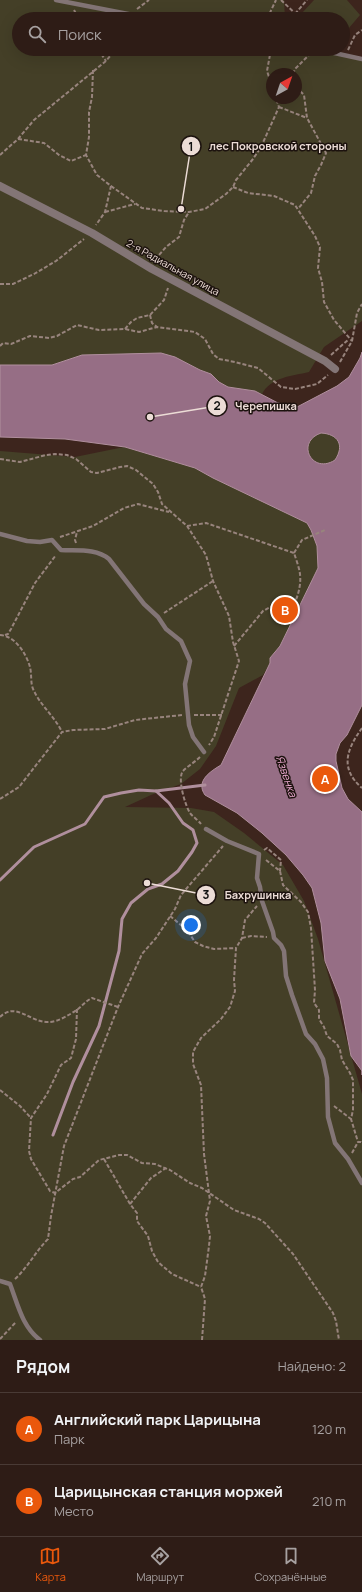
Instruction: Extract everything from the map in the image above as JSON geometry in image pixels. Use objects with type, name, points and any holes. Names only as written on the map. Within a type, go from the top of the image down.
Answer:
[{"type":"street","name":"2-я Радиальная улица","points":[[0,186],[92,232],[152,269],[170,277],[325,361],[335,369]]},
{"type":"lane","points":[[56,0],[120,12]]},
{"type":"lane","points":[[342,56],[362,59]]},
{"type":"lane","points":[[0,534],[27,542],[52,540],[61,550],[95,552],[110,559],[144,604],[158,617],[166,629],[181,641],[190,661],[185,684],[188,715],[193,737],[204,752]]},
{"type":"lane","points":[[206,829],[227,841],[259,854],[257,878],[262,901],[274,938],[281,945],[284,952],[286,976],[306,1034],[315,1044],[322,1059],[327,1078],[328,1117],[335,1143],[348,1159],[362,1182]]},
{"type":"lane","points":[[0,1281],[10,1284],[22,1317],[32,1333],[40,1340]]},
{"type":"path","points":[[134,12],[149,0]]},
{"type":"path","points":[[270,12],[276,0]]},
{"type":"path","points":[[281,0],[293,12]]},
{"type":"path","points":[[297,12],[307,0]]},
{"type":"path","points":[[350,46],[355,35],[362,30]]},
{"type":"path","points":[[103,56],[106,61]]},
{"type":"path","points":[[0,156],[18,139],[34,120],[110,56]]},
{"type":"path","points":[[268,68],[270,56]]},
{"type":"path","points":[[296,68],[308,56]]},
{"type":"path","points":[[94,70],[92,97],[89,112],[89,137],[86,154],[97,175],[142,208],[164,212],[189,212],[205,209],[226,194],[233,187],[236,180],[261,147],[279,107],[278,104]]},
{"type":"path","points":[[298,209],[311,193],[315,176],[326,153],[307,118],[304,95],[302,93]]},
{"type":"path","points":[[279,107],[307,118]]},
{"type":"path","points":[[18,139],[44,143],[59,155],[71,161],[86,154]]},
{"type":"path","points":[[0,284],[13,284],[34,274],[56,261],[92,232],[105,212],[111,186]]},
{"type":"path","points":[[233,187],[248,193],[274,196],[295,205],[315,236],[320,248],[318,268],[322,282],[324,302],[334,320],[352,341]]},
{"type":"path","points":[[105,212],[135,204]]},
{"type":"path","points":[[152,269],[159,255],[179,237],[184,220],[189,212]]},
{"type":"path","points":[[125,329],[137,318],[150,315],[164,300],[167,294],[170,277]]},
{"type":"path","points":[[0,346],[3,343],[11,344],[30,336],[49,338],[57,336],[77,325],[98,330],[125,329],[139,332],[157,327],[195,332],[205,339],[213,354],[219,359],[258,368],[281,387],[296,390],[318,384],[335,369],[352,341],[357,313],[362,304]]},
{"type":"path","points":[[150,315],[152,322],[157,327]]},
{"type":"path","points":[[325,361],[349,339]]},
{"type":"path","points":[[0,459],[20,462],[55,454],[67,455],[76,459],[91,472],[97,473],[127,466],[136,470],[153,484],[158,492],[162,504],[187,526],[206,555],[213,581],[229,616],[232,642],[239,661],[214,737],[194,764],[183,772],[181,778],[184,799],[190,812],[206,829]]},
{"type":"path","points":[[52,540],[93,526],[124,508],[138,504],[170,512]]},
{"type":"path","points":[[187,526],[206,523],[294,552]]},
{"type":"path","points":[[290,625],[284,622],[294,605],[299,588],[300,574],[294,552],[302,540],[325,530]]},
{"type":"path","points":[[77,532],[75,540],[78,551]]},
{"type":"path","points":[[1,634],[8,634],[35,582],[61,550]]},
{"type":"path","points":[[158,617],[213,581]]},
{"type":"path","points":[[234,646],[263,611],[284,600],[294,605]]},
{"type":"path","points":[[1,634],[10,637],[22,652],[30,667],[34,691],[62,732]]},
{"type":"path","points":[[0,799],[19,787],[62,732],[73,730],[105,729],[136,720],[188,715],[222,715]]},
{"type":"path","points":[[362,728],[354,738],[347,754],[351,774],[355,782],[362,788]]},
{"type":"path","points":[[10,1284],[23,1272],[39,1248],[48,1239],[61,1158],[68,1134],[118,1007],[142,954],[170,916],[181,895],[227,841]]},
{"type":"path","points":[[280,871],[259,854],[267,848],[281,860],[280,871],[283,885],[301,902],[308,912],[311,928],[315,990],[314,1003],[319,1010],[319,1019],[324,1026],[327,1036],[337,1044],[342,1060],[353,1080],[353,1110],[351,1119],[358,1142],[348,1159]]},
{"type":"path","points":[[202,1340],[205,1299],[201,1287],[205,1276],[209,1246],[210,1236],[206,1216],[210,1201],[204,1154],[201,1086],[193,1064],[193,1052],[201,1038],[222,1019],[230,1007],[235,991],[234,980],[236,948],[242,938],[245,920],[262,901]]},
{"type":"path","points":[[170,916],[187,930],[195,942],[202,946],[214,949],[236,948]]},
{"type":"path","points":[[242,938],[251,936],[266,937]]},
{"type":"path","points":[[0,1017],[4,1013],[12,1010],[25,1014],[32,1019],[51,1022],[77,1009],[85,1001],[92,998],[118,1007]]},
{"type":"path","points":[[55,1193],[50,1191],[31,1159],[29,1151],[31,1118],[48,1094],[61,1066],[70,1058],[76,1038],[77,1009]]},
{"type":"path","points":[[0,1090],[20,1106],[31,1118]]},
{"type":"path","points":[[328,1101],[351,1119]]},
{"type":"path","points":[[358,1142],[362,1143]]},
{"type":"path","points":[[55,1193],[73,1179],[80,1177],[99,1160],[119,1155],[127,1155],[142,1163],[155,1164],[177,1173],[190,1183],[202,1188],[234,1210],[259,1219],[265,1223],[293,1254],[333,1313],[339,1340]]},
{"type":"path","points":[[104,1159],[130,1204],[137,1213],[137,1221],[148,1236],[152,1251],[158,1262],[172,1274],[201,1287]]},
{"type":"path","points":[[130,1204],[151,1178],[166,1168]]},
{"type":"path","points":[[0,1340],[22,1317]]},
{"type":"shaded area","points":[[0,0],[284,0],[285,12],[12,12],[12,56],[350,55],[362,59],[362,321],[324,347],[309,372],[282,378],[266,388],[262,394],[255,391],[228,387],[219,382],[211,374],[175,357],[82,355],[52,365],[0,365]]},
{"type":"shaded area","points":[[314,0],[347,0],[360,15],[350,27],[350,12],[303,12]]},
{"type":"shaded area","points":[[321,432],[327,432],[337,439],[340,448],[339,454],[333,461],[327,464],[321,464],[311,457],[308,451],[308,445],[315,435]]},
{"type":"shaded area","points":[[124,447],[195,468],[307,523],[317,546],[318,568],[280,646],[270,658],[270,663],[263,675],[239,688],[216,746],[200,769],[181,784],[151,795],[125,807],[191,808],[214,812],[244,833],[283,865],[304,901],[318,939],[362,1094],[362,1340],[0,1340],[0,451],[75,457]]},
{"type":"water","name":"Язвенка","points":[[362,352],[362,705],[347,735],[340,743],[336,754],[336,761],[342,788],[348,799],[362,812],[362,1071],[351,1056],[340,999],[325,961],[321,923],[312,888],[286,855],[262,833],[237,813],[205,795],[202,790],[203,781],[209,773],[221,765],[270,663],[270,658],[280,646],[318,568],[317,546],[311,530],[307,523],[195,468],[125,447],[65,439],[0,437],[0,365],[52,365],[82,355],[161,353],[175,357],[211,374],[219,382],[228,387],[255,391],[278,403],[297,407],[337,386],[349,377]],"holes":[[[321,433],[336,438],[338,441],[338,455],[335,460],[327,464],[319,463],[310,456],[308,449],[309,443],[313,437]]]},
{"type":"waterway","points":[[0,880],[34,847],[85,824],[104,797],[139,790],[156,791],[205,785]]},
{"type":"waterway","points":[[53,1135],[73,1082],[99,1026],[119,951],[122,919],[131,903],[148,889],[162,884],[178,871],[197,843],[193,830],[183,823],[169,803],[156,791]]},
{"type":"place","name":"лес Покровской стороны","points":[[181,209]]},
{"type":"place","name":"Черепишка","points":[[150,417]]},
{"type":"place","name":"Царицынская станция моржей","points":[[285,610]]},
{"type":"place","name":"Английский парк Царицына","points":[[325,779]]},
{"type":"place","name":"Бахрушинка","points":[[147,883]]}]
